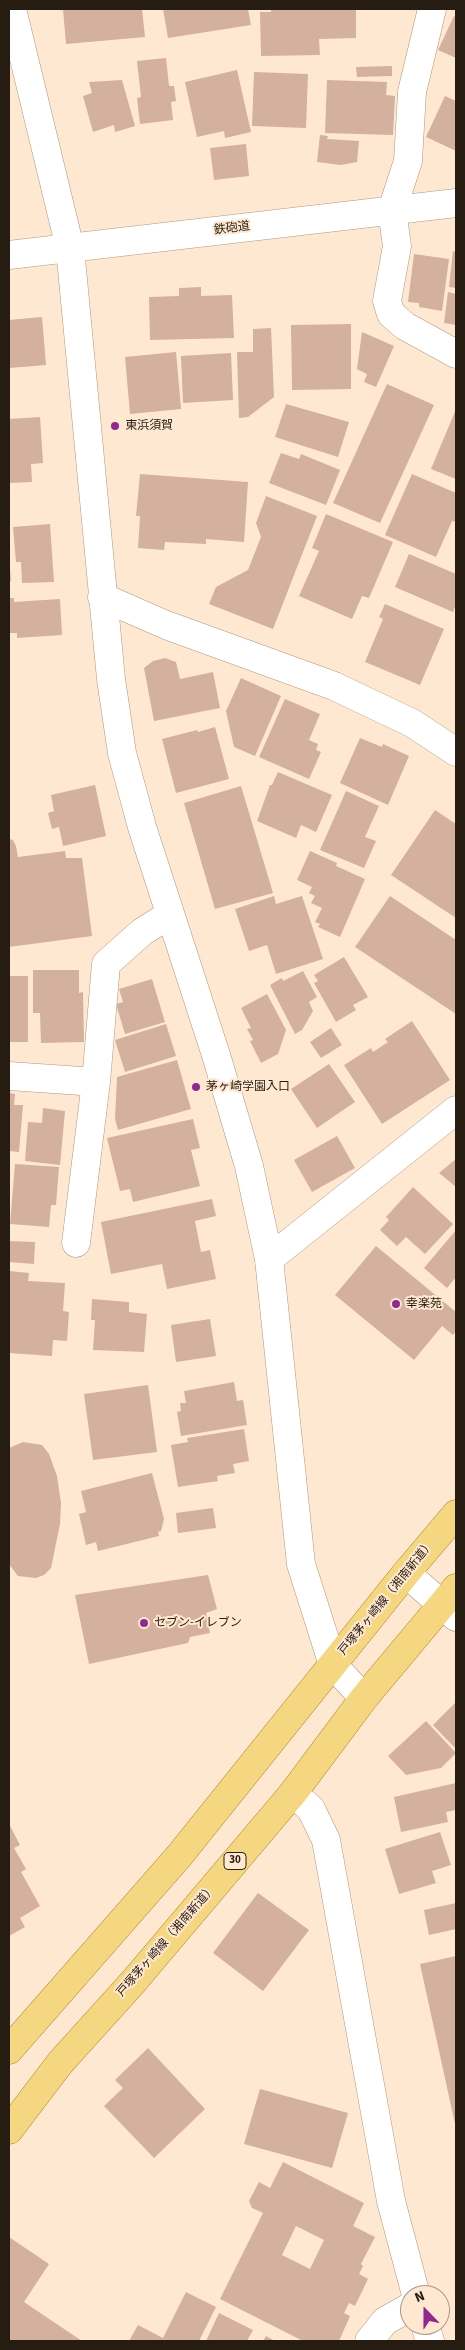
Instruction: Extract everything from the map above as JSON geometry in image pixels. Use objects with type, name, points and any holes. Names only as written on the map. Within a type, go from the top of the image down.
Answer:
[{"type":"main road","name":"戸塚茅ヶ崎線（湘南新道）","points":[[9,2050],[179,1856],[406,1573],[456,1514]]},
{"type":"main road","name":"戸塚茅ヶ崎線（湘南新道）","points":[[9,2130],[60,2063],[134,1980],[293,1792],[364,1698],[452,1603]]},
{"type":"street","points":[[12,9],[70,248],[102,597],[111,679],[122,752],[142,828],[216,1055],[249,1166],[269,1259],[301,1564],[334,1665],[364,1698]]},
{"type":"street","points":[[432,9],[412,92],[408,161],[392,210],[397,246],[387,301],[391,314],[405,326],[456,354]]},
{"type":"street","name":"鉄砲道","points":[[9,256],[456,203]]},
{"type":"street","points":[[102,597],[166,625],[334,686],[412,723],[456,752]]},
{"type":"street","points":[[76,1243],[96,1082],[106,964],[142,932],[169,915]]},
{"type":"street","points":[[9,1076],[96,1082]]},
{"type":"street","points":[[269,1259],[456,1110]]},
{"type":"street","points":[[406,1573],[452,1603]]},
{"type":"street","points":[[293,1792],[311,1809],[326,1840],[391,2200],[413,2285]]},
{"type":"street","points":[[369,2341],[385,2321],[400,2313]]},
{"type":"building","points":[[63,9],[142,9],[145,37],[66,44]]},
{"type":"building","points":[[163,9],[248,9],[251,25],[168,38]]},
{"type":"building","points":[[271,9],[356,9],[356,38],[319,39],[320,55],[261,56],[260,12],[271,12]]},
{"type":"building","points":[[454,16],[456,17],[456,58],[438,50]]},
{"type":"building","points":[[166,58],[169,86],[174,86],[176,101],[171,102],[173,120],[140,124],[137,98],[141,97],[137,61]]},
{"type":"building","points":[[392,66],[392,76],[357,77],[356,67]]},
{"type":"building","points":[[237,70],[251,132],[225,138],[224,131],[197,137],[185,82]]},
{"type":"building","points":[[254,72],[308,74],[306,128],[252,126]]},
{"type":"building","points":[[122,80],[135,126],[115,132],[114,125],[93,132],[83,96],[92,93],[89,82]]},
{"type":"building","points":[[327,80],[387,82],[386,95],[395,96],[393,135],[325,133]]},
{"type":"building","points":[[445,96],[456,101],[456,151],[426,137]]},
{"type":"building","points":[[320,135],[328,136],[327,139],[359,141],[357,162],[341,165],[317,162]]},
{"type":"building","points":[[246,144],[249,176],[214,180],[210,148]]},
{"type":"building","points":[[453,251],[456,252],[456,288],[449,287]]},
{"type":"building","points":[[414,254],[449,259],[442,311],[419,307],[419,303],[408,302]]},
{"type":"building","points":[[201,287],[201,296],[232,295],[234,338],[150,340],[149,297],[179,296],[179,288]]},
{"type":"building","points":[[448,292],[456,294],[456,325],[444,323]]},
{"type":"building","points":[[42,317],[46,365],[9,368],[9,320]]},
{"type":"building","points":[[351,324],[351,389],[292,390],[291,325]]},
{"type":"building","points":[[271,328],[274,397],[248,417],[239,418],[237,352],[253,352],[253,329]]},
{"type":"building","points":[[362,332],[394,346],[376,387],[364,382],[367,374],[357,369]]},
{"type":"building","points":[[176,352],[181,409],[130,414],[125,357]]},
{"type":"building","points":[[231,353],[233,400],[183,403],[181,356]]},
{"type":"building","points":[[387,384],[434,405],[380,523],[333,503]]},
{"type":"building","points":[[286,404],[349,422],[338,457],[275,437]]},
{"type":"building","points":[[456,409],[456,479],[431,469]]},
{"type":"building","points":[[40,417],[43,463],[31,464],[32,482],[9,483],[9,419]]},
{"type":"building","points":[[281,453],[299,459],[301,454],[340,470],[326,505],[269,483]]},
{"type":"building","points":[[140,474],[248,482],[244,542],[206,539],[206,544],[165,542],[164,550],[138,548],[140,516],[136,516]]},
{"type":"building","points":[[412,474],[456,493],[456,522],[452,521],[436,557],[385,535]]},
{"type":"building","points":[[266,496],[317,516],[273,629],[209,604],[216,587],[248,570],[261,537],[256,523]]},
{"type":"building","points":[[326,514],[393,542],[369,598],[362,596],[352,619],[299,596],[319,551],[312,548]]},
{"type":"building","points":[[50,524],[54,582],[22,583],[21,562],[16,562],[13,527]]},
{"type":"building","points":[[409,554],[456,574],[456,604],[453,612],[395,587]]},
{"type":"building","points":[[10,568],[11,581],[9,581]]},
{"type":"building","points":[[9,598],[14,598],[14,602],[60,599],[62,635],[17,638],[17,633],[9,633]]},
{"type":"building","points":[[385,604],[444,629],[420,685],[365,662],[383,619],[379,617]]},
{"type":"building","points":[[165,658],[176,662],[180,679],[213,672],[220,708],[154,721],[144,668],[153,661]]},
{"type":"building","points":[[241,678],[281,696],[255,756],[234,747],[226,711]]},
{"type":"building","points":[[285,699],[320,714],[309,740],[318,744],[316,750],[321,752],[309,779],[259,757]]},
{"type":"building","points":[[215,727],[229,779],[176,793],[162,739]]},
{"type":"building","points":[[360,738],[382,747],[383,744],[409,756],[388,805],[340,783]]},
{"type":"building","points":[[278,772],[332,795],[316,832],[301,825],[296,838],[257,821],[270,785],[272,785]]},
{"type":"building","points":[[95,785],[106,836],[63,846],[59,827],[52,829],[48,813],[54,811],[51,795]]},
{"type":"building","points":[[241,786],[273,893],[215,909],[184,803]]},
{"type":"building","points":[[346,791],[379,806],[365,837],[376,841],[364,868],[320,850]]},
{"type":"building","points":[[435,810],[456,824],[456,918],[391,875]]},
{"type":"building","points":[[9,839],[13,840],[16,846],[18,857],[65,851],[66,858],[82,858],[92,936],[9,947]]},
{"type":"building","points":[[310,851],[337,863],[336,866],[365,879],[340,937],[318,927],[320,924],[315,922],[322,908],[311,903],[315,896],[309,893],[312,887],[297,880]]},
{"type":"building","points":[[274,896],[276,904],[302,896],[323,959],[276,974],[267,945],[249,951],[235,909]]},
{"type":"building","points":[[390,896],[456,940],[456,1014],[355,947]]},
{"type":"building","points":[[344,957],[368,997],[353,1005],[356,1010],[336,1022],[314,983],[318,981],[314,975]]},
{"type":"building","points":[[33,970],[79,970],[79,993],[83,992],[84,1042],[41,1043],[40,1013],[33,1013]]},
{"type":"building","points":[[303,971],[317,997],[309,1002],[313,1011],[302,1030],[295,1034],[270,985],[282,978],[283,981]]},
{"type":"building","points":[[9,976],[28,976],[28,1042],[9,1042]]},
{"type":"building","points":[[152,979],[165,1022],[125,1034],[116,1004],[123,1002],[119,989]]},
{"type":"building","points":[[267,994],[286,1030],[278,1054],[261,1063],[250,1041],[253,1040],[247,1029],[251,1028],[241,1008]]},
{"type":"building","points":[[412,1021],[450,1080],[382,1124],[344,1065],[371,1048],[373,1052],[388,1042],[385,1039]]},
{"type":"building","points":[[166,1024],[176,1056],[125,1072],[115,1040]]},
{"type":"building","points":[[331,1028],[342,1045],[321,1058],[310,1042]]},
{"type":"building","points":[[177,1060],[191,1109],[118,1130],[115,1119],[117,1077]]},
{"type":"building","points":[[329,1064],[355,1102],[317,1128],[291,1089]]},
{"type":"building","points":[[9,1093],[15,1094],[14,1105],[23,1105],[19,1152],[9,1151]]},
{"type":"building","points":[[43,1108],[65,1111],[60,1165],[25,1161],[28,1122],[42,1123]]},
{"type":"building","points":[[193,1119],[200,1148],[191,1150],[200,1186],[133,1202],[130,1189],[120,1191],[107,1138]]},
{"type":"building","points":[[337,1136],[355,1168],[312,1192],[294,1160]]},
{"type":"building","points":[[456,1159],[456,1187],[439,1173]]},
{"type":"building","points":[[15,1164],[59,1167],[56,1205],[51,1205],[49,1227],[10,1224]]},
{"type":"building","points":[[413,1187],[453,1224],[425,1254],[406,1237],[397,1246],[380,1230],[389,1220],[386,1217]]},
{"type":"building","points":[[212,1199],[216,1216],[195,1221],[201,1252],[210,1250],[216,1279],[167,1289],[162,1264],[111,1274],[101,1222]]},
{"type":"building","points":[[456,1230],[456,1277],[447,1288],[424,1268]]},
{"type":"building","points":[[9,1241],[35,1242],[34,1264],[9,1262]]},
{"type":"building","name":"幸楽苑","points":[[376,1246],[456,1312],[456,1331],[453,1335],[442,1326],[414,1360],[335,1295]]},
{"type":"building","points":[[9,1271],[29,1273],[28,1281],[65,1283],[63,1311],[69,1312],[67,1341],[53,1340],[52,1356],[9,1353]]},
{"type":"building","points":[[92,1299],[129,1302],[129,1312],[147,1314],[144,1352],[93,1350],[95,1320],[91,1320]]},
{"type":"building","points":[[210,1319],[216,1356],[176,1362],[171,1325]]},
{"type":"building","points":[[234,1382],[237,1401],[243,1400],[247,1425],[181,1436],[177,1412],[181,1411],[180,1403],[186,1403],[184,1391]]},
{"type":"building","points":[[148,1385],[157,1452],[93,1460],[84,1394]]},
{"type":"building","points":[[244,1429],[249,1461],[233,1464],[235,1473],[217,1476],[218,1481],[178,1487],[171,1445],[188,1442],[187,1438]]},
{"type":"building","points":[[23,1442],[42,1445],[49,1454],[57,1476],[61,1503],[60,1524],[51,1568],[44,1575],[36,1578],[18,1576],[9,1564],[9,1448]]},
{"type":"building","points":[[152,1473],[164,1519],[161,1531],[158,1532],[159,1536],[98,1551],[96,1542],[86,1545],[79,1514],[86,1512],[81,1491]]},
{"type":"building","points":[[213,1508],[216,1528],[178,1533],[176,1513]]},
{"type":"building","name":"セブン-イレブン","points":[[208,1575],[217,1609],[206,1613],[210,1633],[190,1637],[188,1643],[89,1664],[75,1595]]},
{"type":"building","points":[[456,1702],[456,1749],[433,1725]]},
{"type":"building","points":[[426,1721],[456,1753],[441,1768],[406,1775],[388,1756]]},
{"type":"building","points":[[456,1783],[456,1810],[446,1812],[448,1822],[401,1832],[394,1797]]},
{"type":"building","points":[[9,1824],[20,1845],[14,1848],[26,1869],[21,1872],[40,1906],[20,1918],[25,1927],[9,1936]]},
{"type":"building","points":[[440,1832],[451,1865],[432,1871],[436,1883],[399,1894],[385,1849]]},
{"type":"building","points":[[258,1893],[309,1930],[263,1991],[213,1953]]},
{"type":"building","points":[[456,1903],[456,1929],[429,1935],[424,1910]]},
{"type":"building","points":[[456,1956],[456,2124],[455,2124],[420,1964]]},
{"type":"building","points":[[148,2048],[205,2109],[154,2158],[104,2106],[123,2088],[115,2080]]},
{"type":"building","points":[[260,2089],[348,2113],[332,2168],[244,2144]]},
{"type":"building","points":[[283,2162],[364,2203],[353,2226],[375,2237],[361,2264],[363,2266],[359,2274],[368,2279],[355,2306],[349,2303],[344,2313],[350,2316],[339,2341],[303,2341],[220,2299],[263,2213],[252,2208],[249,2201],[259,2182],[270,2188]],"holes":[[[296,2226],[324,2240],[310,2269],[282,2255]]]},
{"type":"building","points":[[9,2237],[49,2264],[24,2302],[82,2341],[9,2341]]},
{"type":"building","points":[[186,2292],[216,2307],[199,2341],[129,2341],[138,2325],[163,2338]]},
{"type":"building","points":[[219,2313],[253,2330],[247,2341],[206,2341]]},
{"type":"building","points":[[266,2336],[275,2341],[263,2341]]},
{"type":"place","name":"東浜須賀","points":[[115,426]]},
{"type":"place","name":"茅ヶ崎学園入口","points":[[196,1087]]},
{"type":"place","name":"幸楽苑","points":[[396,1304]]},
{"type":"place","name":"セブン-イレブン","points":[[144,1623]]}]
